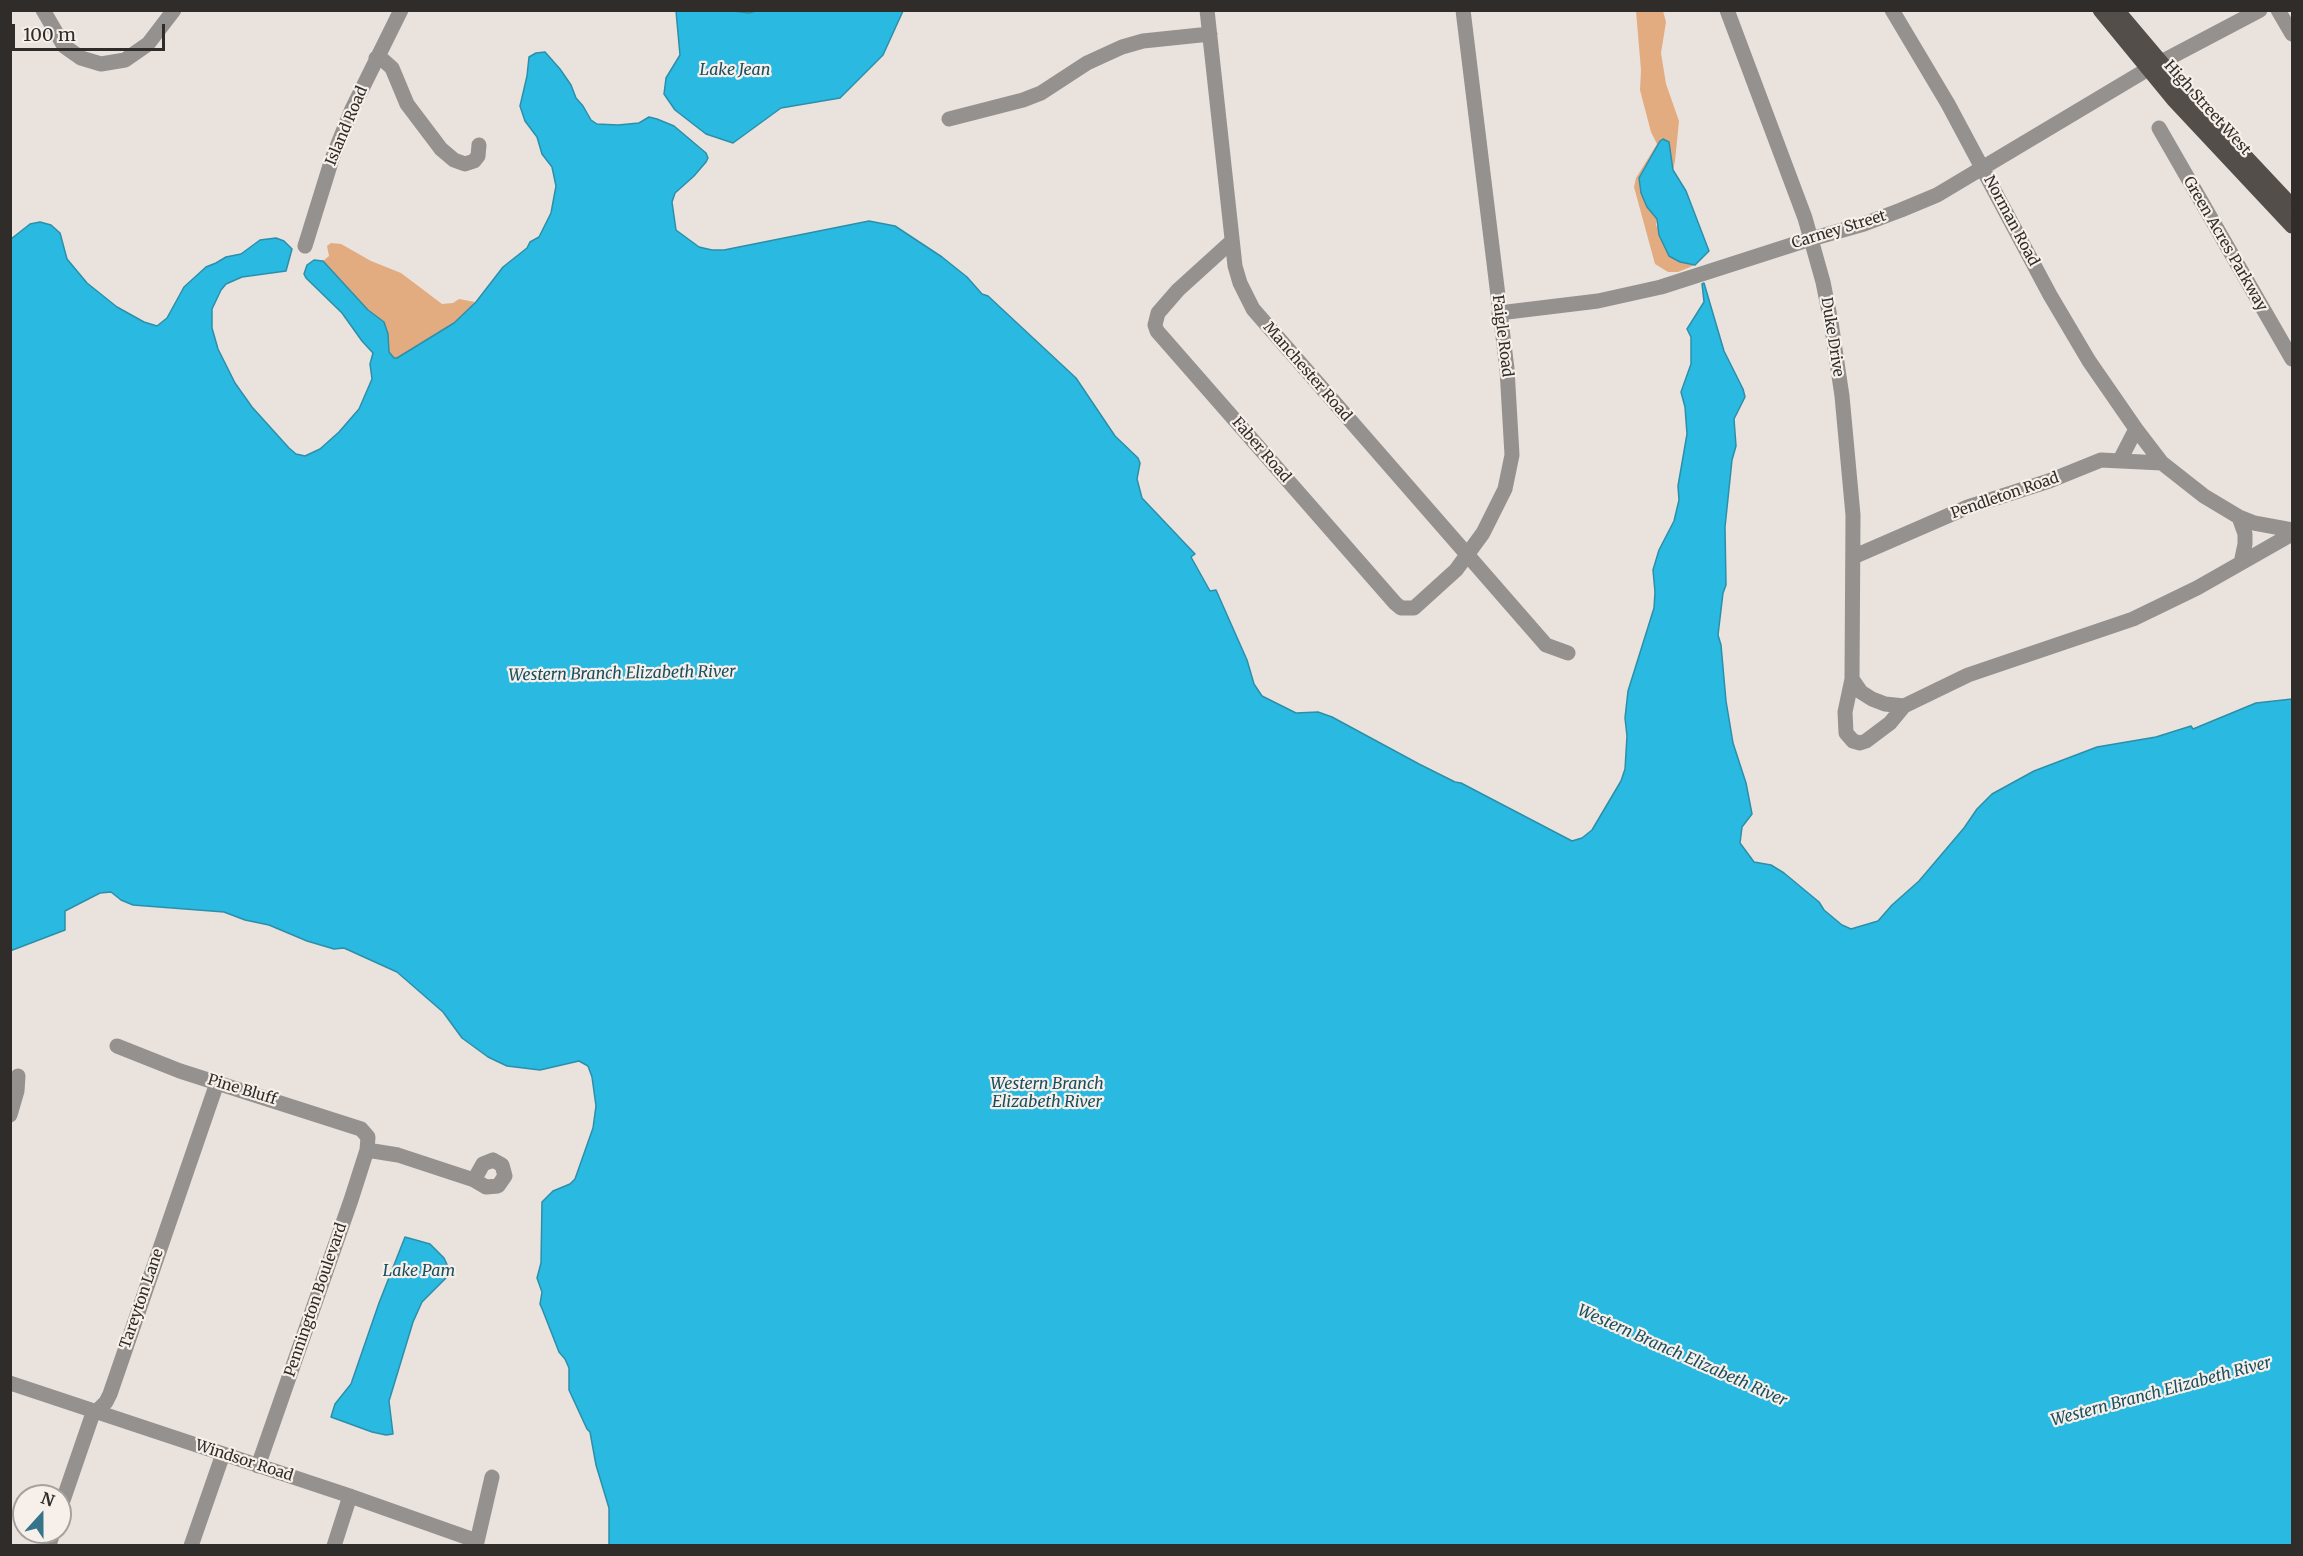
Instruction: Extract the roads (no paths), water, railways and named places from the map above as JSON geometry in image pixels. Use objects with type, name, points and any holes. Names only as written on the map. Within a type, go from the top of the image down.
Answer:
[{"type":"main road","name":"High Street West","points":[[2100,10],[2292,206]]},
{"type":"main road","name":"High Street West","points":[[2117,10],[2154,65],[2223,153],[2292,226]]},
{"type":"street","points":[[44,10],[64,46],[81,58],[101,64],[125,60],[148,44],[174,10]]},
{"type":"street","name":"Island Road","points":[[305,246],[332,159],[376,58],[401,10]]},
{"type":"street","name":"Manchester Road","points":[[1207,10],[1232,241],[1240,283],[1252,309],[1546,645],[1568,653]]},
{"type":"street","name":"Faigle Road","points":[[1395,603],[1401,608],[1414,608],[1445,581],[1467,556],[1495,512],[1509,472],[1512,455],[1507,369],[1463,10]]},
{"type":"street","name":"Duke Drive","points":[[1727,10],[1812,239],[1831,322],[1842,396],[1852,504],[1852,679],[1844,722],[1846,733],[1853,741],[1860,743],[1866,741],[1880,732],[1904,706],[1968,675],[2133,619],[2166,604],[2292,532]]},
{"type":"street","name":"Norman Road","points":[[1892,10],[1948,104],[2050,295],[2089,361],[2162,463],[2204,496],[2239,517],[2292,532]]},
{"type":"street","name":"Carney Street","points":[[1500,313],[1598,301],[1633,294],[1864,224],[1901,210],[1937,195],[2154,65],[2260,10]]},
{"type":"street","points":[[2278,10],[2292,34]]},
{"type":"street","points":[[949,119],[1023,100],[1041,93],[1087,63],[1122,46],[1143,41],[1210,34]]},
{"type":"street","points":[[376,58],[383,60],[392,68],[406,104],[441,149],[459,163],[465,164],[478,156],[479,145]]},
{"type":"street","name":"Green Acres Parkway","points":[[2159,129],[2292,359]]},
{"type":"street","name":"Faber Road","points":[[1232,241],[1158,313],[1155,325],[1159,334],[1395,603]]},
{"type":"street","points":[[2120,460],[2136,429]]},
{"type":"street","name":"Pendleton Road","points":[[1853,557],[1968,507],[2049,481],[2101,460],[2162,463]]},
{"type":"street","points":[[2239,517],[2245,534],[2241,563]]},
{"type":"street","points":[[1852,679],[1861,692],[1872,699],[1885,704],[1904,706]]},
{"type":"street","name":"Pine Bluff","points":[[117,1046],[217,1083],[361,1129],[366,1134]]},
{"type":"street","points":[[10,1115],[17,1090],[18,1076]]},
{"type":"street","name":"Tareyton Lane","points":[[69,1484],[92,1416],[106,1402],[110,1394],[217,1083]]},
{"type":"street","name":"Pennington Boulevard","points":[[258,1466],[367,1150],[369,1142],[366,1134]]},
{"type":"street","points":[[367,1150],[398,1155],[474,1180]]},
{"type":"street","name":"Windsor Road","points":[[10,1383],[350,1496],[477,1543]]},
{"type":"street","points":[[191,1545],[223,1454]]},
{"type":"street","points":[[477,1543],[492,1478]]},
{"type":"street","points":[[334,1545],[350,1496]]},
{"type":"water","name":"Lake Jean","points":[[759,10],[903,11],[883,55],[840,98],[781,108],[733,143],[706,134],[675,110],[664,94],[666,78],[680,55],[676,11],[749,13]]},
{"type":"water","name":"Western Branch Elizabeth River","points":[[545,52],[571,85],[576,98],[591,120],[597,124],[618,125],[639,123],[649,117],[657,119],[674,126],[706,153],[708,158],[706,162],[675,193],[672,202],[676,230],[699,247],[724,250],[869,221],[895,226],[942,257],[967,277],[982,294],[988,296],[1076,378],[1115,436],[1138,458],[1140,463],[1137,479],[1142,498],[1195,554],[1191,557],[1210,591],[1216,590],[1247,660],[1254,684],[1262,696],[1296,713],[1318,712],[1332,717],[1419,764],[1461,783],[1572,841],[1582,838],[1592,830],[1621,781],[1625,769],[1627,736],[1625,718],[1628,691],[1654,608],[1653,570],[1659,550],[1674,521],[1679,500],[1678,486],[1687,434],[1685,407],[1681,392],[1691,364],[1691,337],[1687,329],[1704,302],[1702,284],[1704,283],[1724,351],[1745,397],[1734,419],[1736,446],[1732,460],[1725,527],[1726,585],[1718,635],[1733,743],[1746,783],[1752,814],[1742,827],[1740,843],[1754,862],[1771,865],[1784,873],[1842,925],[1851,929],[1878,921],[1919,881],[1977,809],[1992,794],[2034,771],[2097,747],[2156,737],[2191,726],[2193,729],[2256,703],[2292,699],[2292,1545],[609,1545],[609,1508],[596,1465],[590,1432],[569,1390],[569,1368],[559,1352],[540,1304],[542,1292],[537,1278],[541,1263],[542,1202],[553,1191],[570,1184],[575,1179],[593,1128],[596,1106],[588,1066],[579,1061],[540,1070],[507,1066],[488,1057],[462,1038],[443,1012],[397,972],[344,948],[334,949],[307,941],[269,925],[245,920],[224,912],[133,905],[121,900],[111,892],[100,893],[65,911],[65,930],[10,951],[11,239],[30,224],[40,222],[51,225],[60,233],[67,259],[87,283],[117,307],[144,322],[157,326],[167,318],[184,287],[206,267],[226,257],[241,254],[260,240],[276,238],[284,241],[292,249],[286,271],[242,277],[226,284],[212,309],[212,328],[218,349],[235,383],[252,407],[289,448],[296,454],[305,456],[320,449],[359,409],[372,379],[370,364],[373,353],[342,313],[306,278],[304,274],[307,265],[314,260],[323,261],[368,310],[384,322],[388,334],[389,352],[394,358],[454,323],[476,302],[503,267],[527,248],[530,242],[539,237],[551,213],[556,186],[552,167],[542,154],[537,137],[525,121],[520,106],[529,57]]},
{"type":"water","points":[[1663,139],[1669,142],[1673,170],[1686,191],[1709,251],[1695,265],[1680,262],[1669,256],[1659,235],[1657,219],[1647,207],[1641,193],[1639,178]]},
{"type":"water","name":"Lake Pam","points":[[405,1237],[430,1244],[444,1258],[451,1273],[422,1302],[413,1322],[389,1401],[393,1434],[386,1435],[331,1417],[335,1404],[351,1384]]}]
